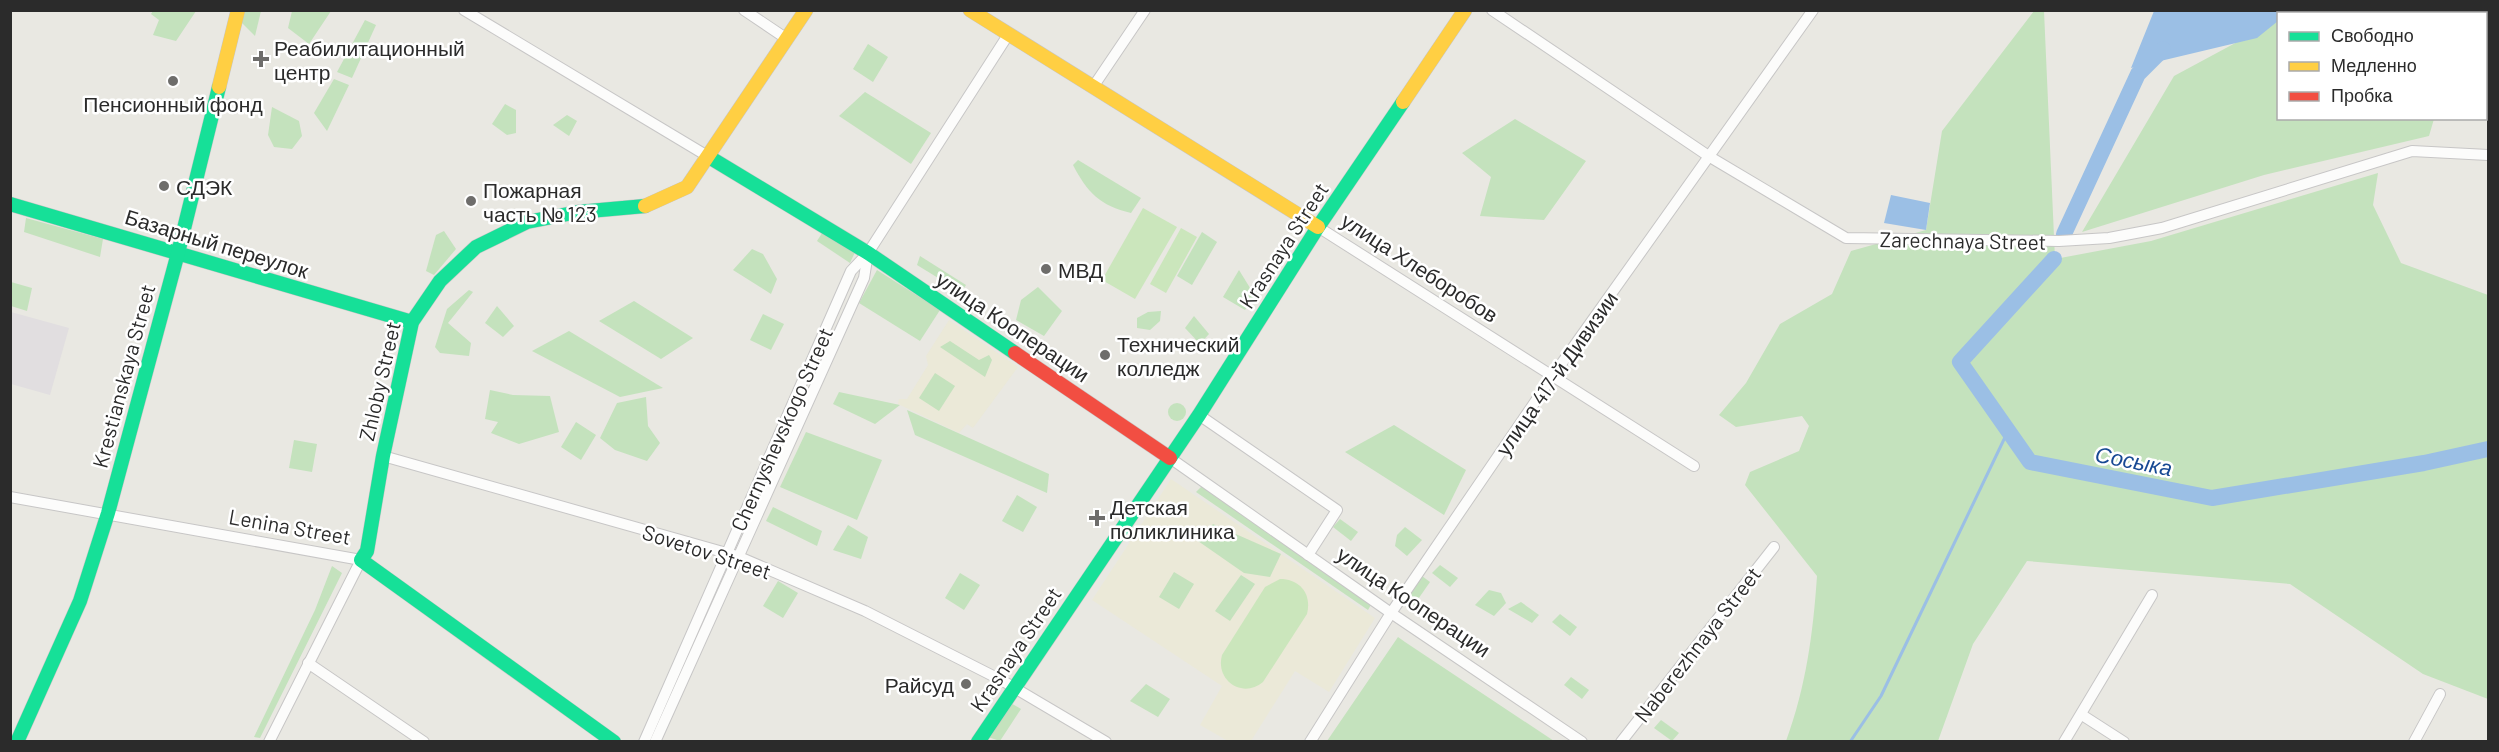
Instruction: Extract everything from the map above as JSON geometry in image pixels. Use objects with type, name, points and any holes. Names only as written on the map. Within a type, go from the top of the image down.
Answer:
[{"type":"street","name":"Krestianskaya Street","points":[[17,741],[80,601],[108,513],[178,253],[238,10]]},
{"type":"street","points":[[744,10],[787,39]]},
{"type":"street","name":"Zhloby Street","points":[[269,741],[367,551],[383,456],[412,322],[440,281],[476,247],[527,222],[578,212],[648,206],[687,187],[806,10]]},
{"type":"street","name":"улица Хлеборобов","points":[[970,10],[1318,226],[1694,466]]},
{"type":"street","points":[[1093,87],[1145,10]]},
{"type":"street","name":"Krasnaya Street","points":[[978,741],[1199,415],[1318,226],[1465,10]]},
{"type":"street","name":"Zarechnaya Street","points":[[1492,10],[1710,157],[1846,238],[2059,241],[2109,238],[2162,228],[2412,151],[2488,155]]},
{"type":"street","name":"улица 417-й Дивизии","points":[[1310,741],[1390,613],[1552,377],[1813,10]]},
{"type":"street","name":"улица Кооперации","points":[[470,12],[868,253],[1170,458],[1390,613],[1582,741]]},
{"type":"street","name":"Chernyshevskogo Street","points":[[644,741],[851,271],[868,253],[1008,34]]},
{"type":"street","name":"Базарный переулок","points":[[10,204],[412,322]]},
{"type":"street","name":"Chernyshevskogo Street","points":[[655,741],[864,278],[868,253]]},
{"type":"street","points":[[1199,415],[1337,510],[1308,555]]},
{"type":"street","name":"Sovetov Street","points":[[383,456],[737,556],[865,611],[1014,688],[1106,741]]},
{"type":"street","name":"Lenina Street","points":[[10,497],[361,560],[614,741]]},
{"type":"street","name":"Naberezhnaya Street","points":[[1621,741],[1774,547]]},
{"type":"street","points":[[2064,741],[2082,715],[2152,595]]},
{"type":"street","points":[[308,663],[424,741]]},
{"type":"street","points":[[2414,741],[2440,694]]},
{"type":"street","points":[[2082,715],[2124,741]]},
{"type":"shaded area","points":[[11,312],[69,328],[50,395],[11,384]]},
{"type":"shaded area","points":[[949,320],[1018,367],[973,428],[967,424],[959,433],[898,404],[899,399],[907,399],[928,365],[926,356]]},
{"type":"shaded area","points":[[1171,479],[1375,618],[1329,692],[1295,671],[1251,741],[1228,741],[1200,725],[1222,686],[1092,600]]},
{"type":"green space","points":[[153,10],[196,11],[176,41],[153,35],[159,20],[151,14]]},
{"type":"green space","points":[[292,10],[331,11],[309,44],[288,28]]},
{"type":"green space","points":[[2295,10],[2462,10],[2462,12],[2291,12]]},
{"type":"green space","points":[[244,11],[261,11],[255,36],[241,22]]},
{"type":"green space","points":[[2034,11],[2044,11],[2055,259],[2151,241],[2378,173],[2373,205],[2401,263],[2488,295],[2488,699],[2423,674],[2290,584],[2027,561],[1973,644],[1938,741],[1786,741],[1799,701],[1808,660],[1817,576],[1745,485],[1750,472],[1799,451],[1809,426],[1802,416],[1736,427],[1719,415],[1746,383],[1780,324],[1832,294],[1851,251],[1926,230],[1942,131]]},
{"type":"green space","points":[[365,20],[376,25],[352,78],[337,72]]},
{"type":"green space","points":[[2277,21],[2277,120],[2434,120],[2429,136],[2264,175],[2082,232],[2174,76]]},
{"type":"green space","points":[[868,44],[888,57],[873,82],[853,69]]},
{"type":"green space","points":[[334,79],[349,85],[327,131],[314,113]]},
{"type":"green space","points":[[865,92],[931,133],[911,164],[839,116]]},
{"type":"green space","points":[[505,104],[516,110],[516,133],[507,135],[492,124]]},
{"type":"green space","points":[[272,107],[299,121],[302,136],[292,149],[274,147],[268,135]]},
{"type":"green space","points":[[567,115],[577,121],[569,136],[553,125]]},
{"type":"green space","points":[[1515,119],[1586,161],[1544,220],[1480,216],[1491,177],[1462,153]]},
{"type":"green space","points":[[1078,160],[1141,198],[1131,213],[1103,202],[1089,190],[1073,165]]},
{"type":"green space","points":[[1143,208],[1177,227],[1135,299],[1102,280]]},
{"type":"green space","points":[[26,218],[103,239],[100,257],[24,232]]},
{"type":"green space","points":[[1181,228],[1197,237],[1166,293],[1150,284]]},
{"type":"green space","points":[[824,230],[856,250],[850,263],[817,241]]},
{"type":"green space","points":[[444,231],[456,249],[434,275],[426,271],[436,235]]},
{"type":"green space","points":[[1202,232],[1217,242],[1192,285],[1177,276]]},
{"type":"green space","points":[[752,249],[763,254],[777,279],[771,294],[733,270]]},
{"type":"green space","points":[[920,256],[966,285],[961,292],[917,265]]},
{"type":"green space","points":[[877,270],[940,310],[920,341],[859,303]]},
{"type":"green space","points":[[1239,270],[1255,296],[1245,310],[1223,297]]},
{"type":"green space","points":[[11,282],[32,288],[27,311],[11,306]]},
{"type":"green space","points":[[1038,287],[1062,311],[1044,336],[1016,320],[1021,300]]},
{"type":"green space","points":[[469,290],[473,292],[448,323],[471,343],[469,356],[440,353],[435,347],[447,309]]},
{"type":"green space","points":[[634,301],[693,338],[661,359],[599,321]]},
{"type":"green space","points":[[497,306],[514,326],[503,337],[485,323]]},
{"type":"green space","points":[[1161,311],[1160,321],[1150,330],[1137,328],[1137,318],[1148,312]]},
{"type":"green space","points":[[763,314],[784,324],[771,350],[750,340]]},
{"type":"green space","points":[[1194,316],[1209,334],[1200,344],[1185,328]]},
{"type":"green space","points":[[569,331],[663,388],[620,397],[532,351]]},
{"type":"green space","points":[[950,341],[979,360],[989,355],[992,360],[985,377],[940,347]]},
{"type":"green space","points":[[935,373],[955,386],[939,411],[919,398]]},
{"type":"green space","points":[[490,390],[513,395],[550,396],[559,432],[519,444],[491,433],[498,422],[485,419]]},
{"type":"green space","points":[[839,392],[900,405],[875,424],[833,404]]},
{"type":"green space","points":[[646,397],[648,426],[660,443],[647,461],[615,450],[600,438],[617,403]]},
{"type":"green space","points":[[1173,403],[1181,403],[1186,408],[1184,419],[1173,421],[1168,416],[1168,408]]},
{"type":"green space","points":[[907,410],[1049,474],[1047,493],[915,435]]},
{"type":"green space","points":[[576,422],[596,435],[581,460],[561,447]]},
{"type":"green space","points":[[1394,425],[1466,470],[1444,515],[1345,452]]},
{"type":"green space","points":[[806,432],[882,460],[857,520],[780,487]]},
{"type":"green space","points":[[294,440],[317,444],[312,472],[289,468]]},
{"type":"green space","points":[[1202,486],[1372,603],[1368,610],[1196,492]]},
{"type":"green space","points":[[1017,495],[1037,507],[1023,532],[1002,521]]},
{"type":"green space","points":[[773,507],[822,531],[817,546],[766,521]]},
{"type":"green space","points":[[1340,519],[1358,532],[1351,541],[1333,527]]},
{"type":"green space","points":[[1213,524],[1281,554],[1270,577],[1244,573],[1198,541]]},
{"type":"green space","points":[[848,525],[868,537],[861,559],[833,550]]},
{"type":"green space","points":[[1405,527],[1422,540],[1407,556],[1395,546],[1397,535]]},
{"type":"green space","points":[[1440,565],[1458,578],[1450,587],[1432,573]]},
{"type":"green space","points":[[332,566],[342,573],[260,738],[254,737],[315,610]]},
{"type":"green space","points":[[1174,572],[1194,584],[1179,609],[1159,597]]},
{"type":"green space","points":[[960,573],[980,585],[964,610],[945,598]]},
{"type":"green space","points":[[1241,575],[1255,584],[1230,621],[1215,611]]},
{"type":"green space","points":[[1422,576],[1430,582],[1414,605],[1405,600]]},
{"type":"green space","points":[[1280,579],[1293,582],[1303,589],[1308,600],[1307,614],[1263,682],[1247,689],[1239,688],[1232,685],[1223,673],[1222,655],[1265,587]]},
{"type":"green space","points":[[778,581],[798,593],[783,618],[763,606]]},
{"type":"green space","points":[[1489,590],[1501,593],[1506,603],[1494,616],[1475,605]]},
{"type":"green space","points":[[1521,602],[1539,615],[1532,623],[1508,609]]},
{"type":"green space","points":[[1560,614],[1577,627],[1570,636],[1552,622]]},
{"type":"green space","points":[[1398,637],[1405,642],[1554,741],[1327,741]]},
{"type":"green space","points":[[1571,677],[1589,690],[1582,699],[1564,685]]},
{"type":"green space","points":[[1146,684],[1170,699],[1158,717],[1130,701]]},
{"type":"green space","points":[[1009,702],[1021,709],[1000,741],[985,736]]},
{"type":"green space","points":[[1661,720],[1679,733],[1672,741],[1654,728]]},
{"type":"water","points":[[2154,10],[2291,11],[2277,12],[2277,22],[2257,38],[2131,68]]},
{"type":"water","points":[[1891,195],[1930,203],[1926,230],[1884,223]]},
{"type":"waterway","name":"Сосыка","points":[[2064,234],[2138,74],[2163,49]]},
{"type":"waterway","name":"Сосыка","points":[[2054,259],[1960,362],[2030,462],[2212,498],[2424,463],[2488,449]]},
{"type":"waterway","points":[[1850,742],[1881,696],[2008,431]]},
{"type":"traffic: fast","points":[[17,742],[80,601],[108,513],[178,253],[219,87]]},
{"type":"traffic: fast","points":[[978,742],[1199,415],[1318,227],[1403,102]]},
{"type":"traffic: fast","points":[[709,157],[868,253],[1015,353]]},
{"type":"traffic: fast","points":[[10,204],[412,322]]},
{"type":"traffic: fast","points":[[614,742],[361,560],[367,551],[383,456],[412,322],[440,281],[476,247],[527,222],[578,212],[645,206]]},
{"type":"traffic: slow","points":[[219,87],[238,10]]},
{"type":"traffic: slow","points":[[645,206],[687,187],[806,10]]},
{"type":"traffic: slow","points":[[970,10],[1318,227]]},
{"type":"traffic: slow","points":[[1403,102],[1465,10]]},
{"type":"traffic: jam","points":[[1015,353],[1170,458]]},
{"type":"place","name":"Реабилитационный центр","points":[[261,59]]},
{"type":"place","name":"Пенсионный фонд","points":[[173,81]]},
{"type":"place","name":"СДЭК","points":[[164,186]]},
{"type":"place","name":"Пожарная часть № 123","points":[[471,201]]},
{"type":"place","name":"МВД","points":[[1046,269]]},
{"type":"place","name":"Технический колледж","points":[[1105,355]]},
{"type":"place","name":"Детская поликлиника","points":[[1097,518]]},
{"type":"place","name":"Райсуд","points":[[966,684]]}]
